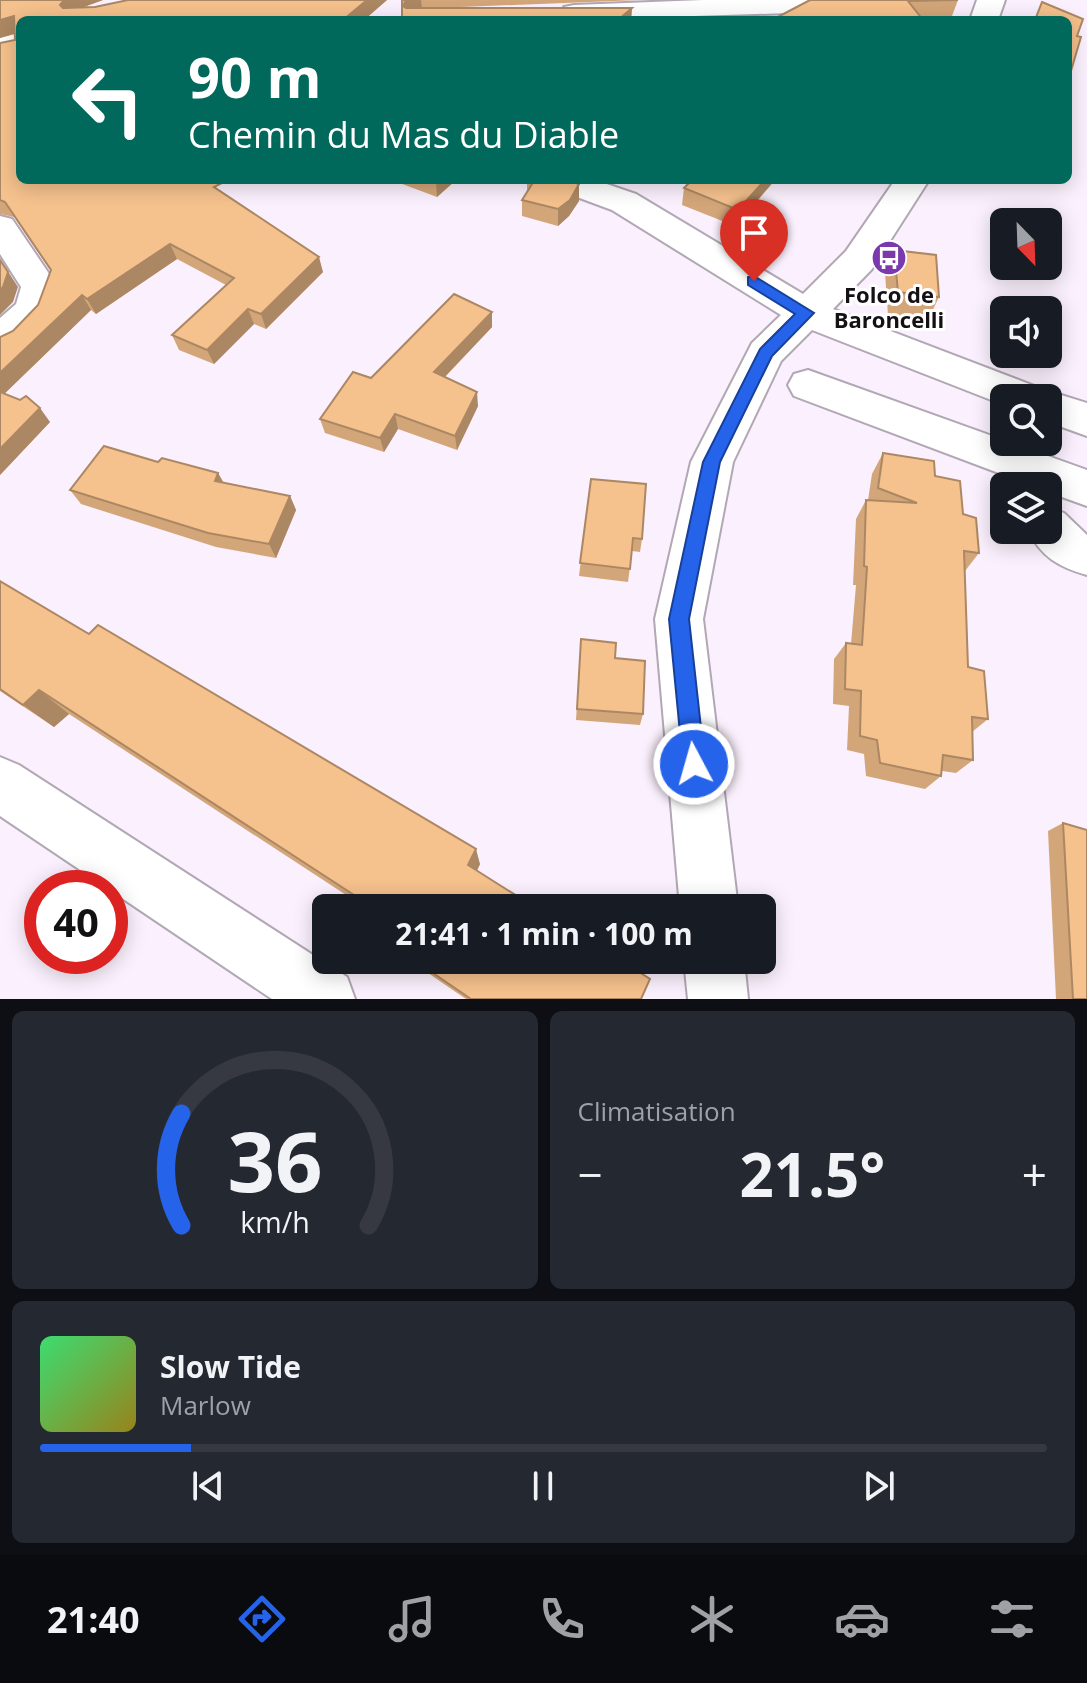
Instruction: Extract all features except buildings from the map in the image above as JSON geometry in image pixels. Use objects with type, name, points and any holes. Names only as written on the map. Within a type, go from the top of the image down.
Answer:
[{"type":"street","points":[[572,0],[602,6]]},
{"type":"street","points":[[544,14],[602,6],[791,5],[835,0]]},
{"type":"street","points":[[589,184],[635,191],[806,313],[992,384]]},
{"type":"street","points":[[708,894],[679,619],[712,462],[766,353],[859,260],[909,184]]},
{"type":"street","points":[[0,227],[40,287],[33,311],[0,339]]},
{"type":"street","points":[[808,385],[1087,488]]},
{"type":"street","points":[[1062,410],[1087,420]]},
{"type":"street","points":[[966,445],[994,472]]},
{"type":"street","points":[[1062,541],[1072,551],[1087,555]]},
{"type":"street","points":[[0,784],[325,999]]},
{"type":"street","points":[[715,974],[718,999]]},
{"type":"place","name":"Folco de Baroncelli","points":[[889,258]]},
{"type":"route","points":[[694,764],[679,619],[712,462],[766,353],[806,313],[754,281]]}]
